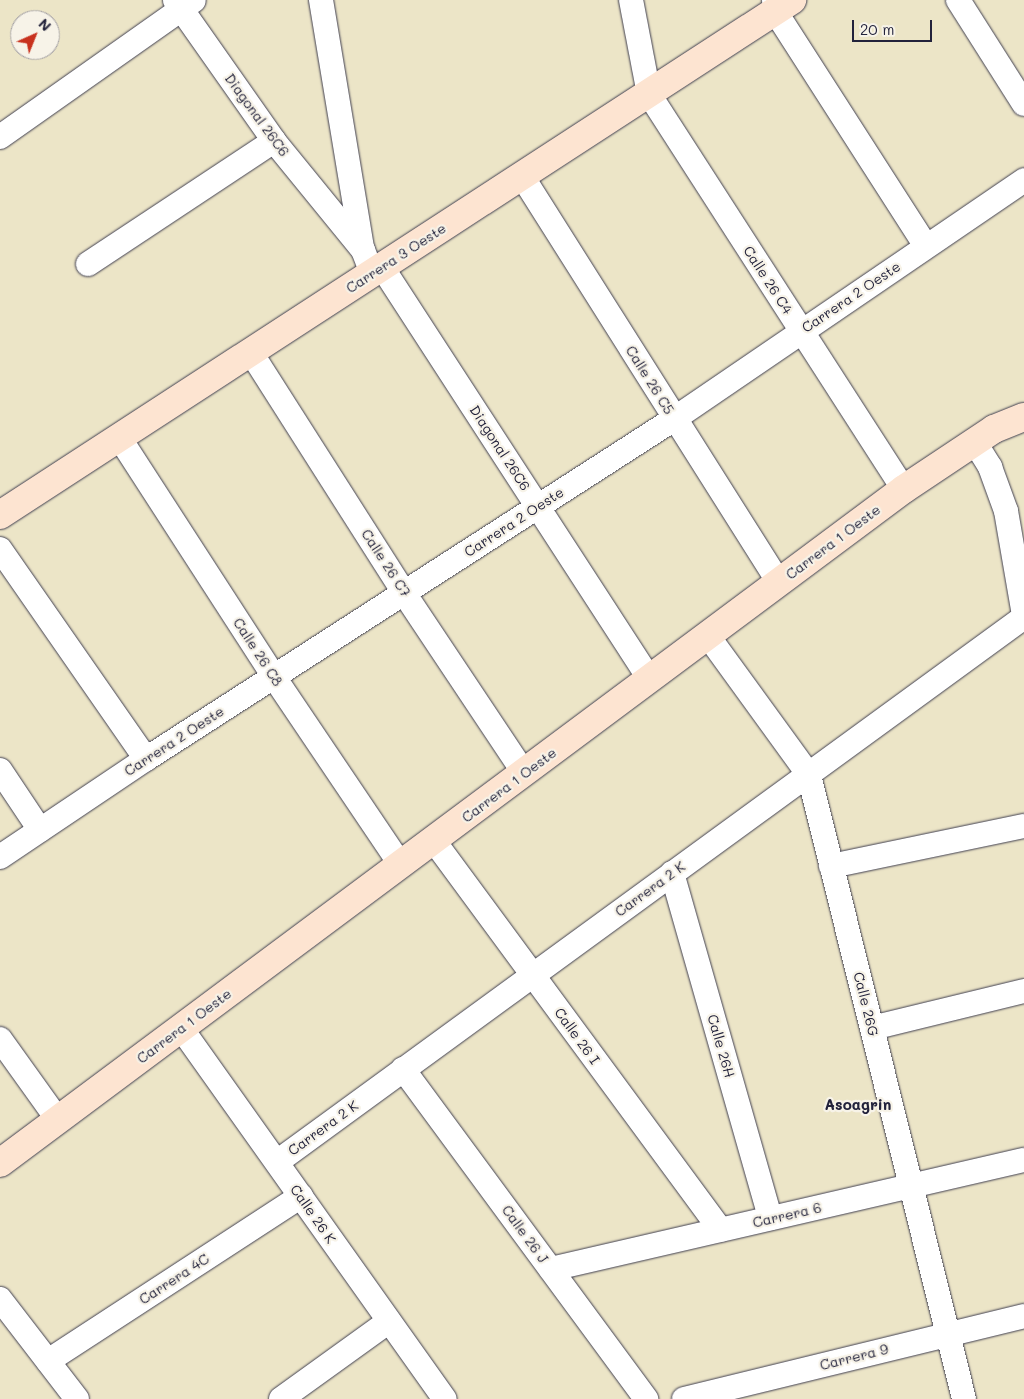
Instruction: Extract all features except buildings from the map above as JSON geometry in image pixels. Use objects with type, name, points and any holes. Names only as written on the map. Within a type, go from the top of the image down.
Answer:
[{"type":"street","name":"Diagonal 26C6","points":[[321,0],[372,264]]},
{"type":"street","points":[[630,0],[649,94]]},
{"type":"street","points":[[958,0],[1024,104]]},
{"type":"street","name":"Diagonal 26C6","points":[[183,3],[274,141],[372,264],[538,507],[650,680]]},
{"type":"street","points":[[0,137],[183,3]]},
{"type":"street","name":"Carrera 3 Oeste","points":[[0,516],[250,351],[372,264],[522,176],[649,94],[780,4]]},
{"type":"street","points":[[780,4],[926,246]]},
{"type":"street","name":"Calle 26 C4","points":[[649,94],[904,489]]},
{"type":"street","points":[[88,264],[274,141]]},
{"type":"street","name":"Calle 26 C5","points":[[522,176],[779,583]]},
{"type":"street","name":"Carrera 2 Oeste","points":[[0,857],[146,758],[674,419],[1024,180]]},
{"type":"street","name":"Calle 26 C7","points":[[250,351],[404,593],[524,774]]},
{"type":"street","name":"Carrera 1 Oeste","points":[[0,1163],[904,489],[994,428],[1024,417]]},
{"type":"street","name":"Calle 26 C8","points":[[119,437],[274,677],[401,865]]},
{"type":"street","points":[[974,441],[990,467],[1002,496],[1024,616]]},
{"type":"street","points":[[0,549],[146,758]]},
{"type":"street","name":"Carrera 2 K","points":[[277,1162],[1024,616]]},
{"type":"street","name":"Calle 26G","points":[[708,636],[809,775],[964,1399]]},
{"type":"street","points":[[0,770],[40,830]]},
{"type":"street","points":[[832,866],[1024,826]]},
{"type":"street","name":"Calle 26 I","points":[[434,841],[721,1230]]},
{"type":"street","name":"Calle 26H","points":[[672,873],[770,1218]]},
{"type":"street","points":[[872,1028],[1024,991]]},
{"type":"street","name":"Calle 26 K","points":[[181,1028],[445,1399]]},
{"type":"street","points":[[0,1039],[58,1120]]},
{"type":"street","name":"Calle 26 J","points":[[403,1069],[646,1399]]},
{"type":"street","name":"Carrera 6","points":[[551,1269],[1024,1160]]},
{"type":"street","name":"Carrera 4C","points":[[48,1361],[301,1196]]},
{"type":"street","points":[[0,1299],[77,1399]]},
{"type":"street","name":"Carrera 9","points":[[684,1399],[1024,1316]]},
{"type":"street","points":[[281,1399],[389,1321]]},
{"type":"district","name":"Asoagrin","points":[[858,1105]]}]
